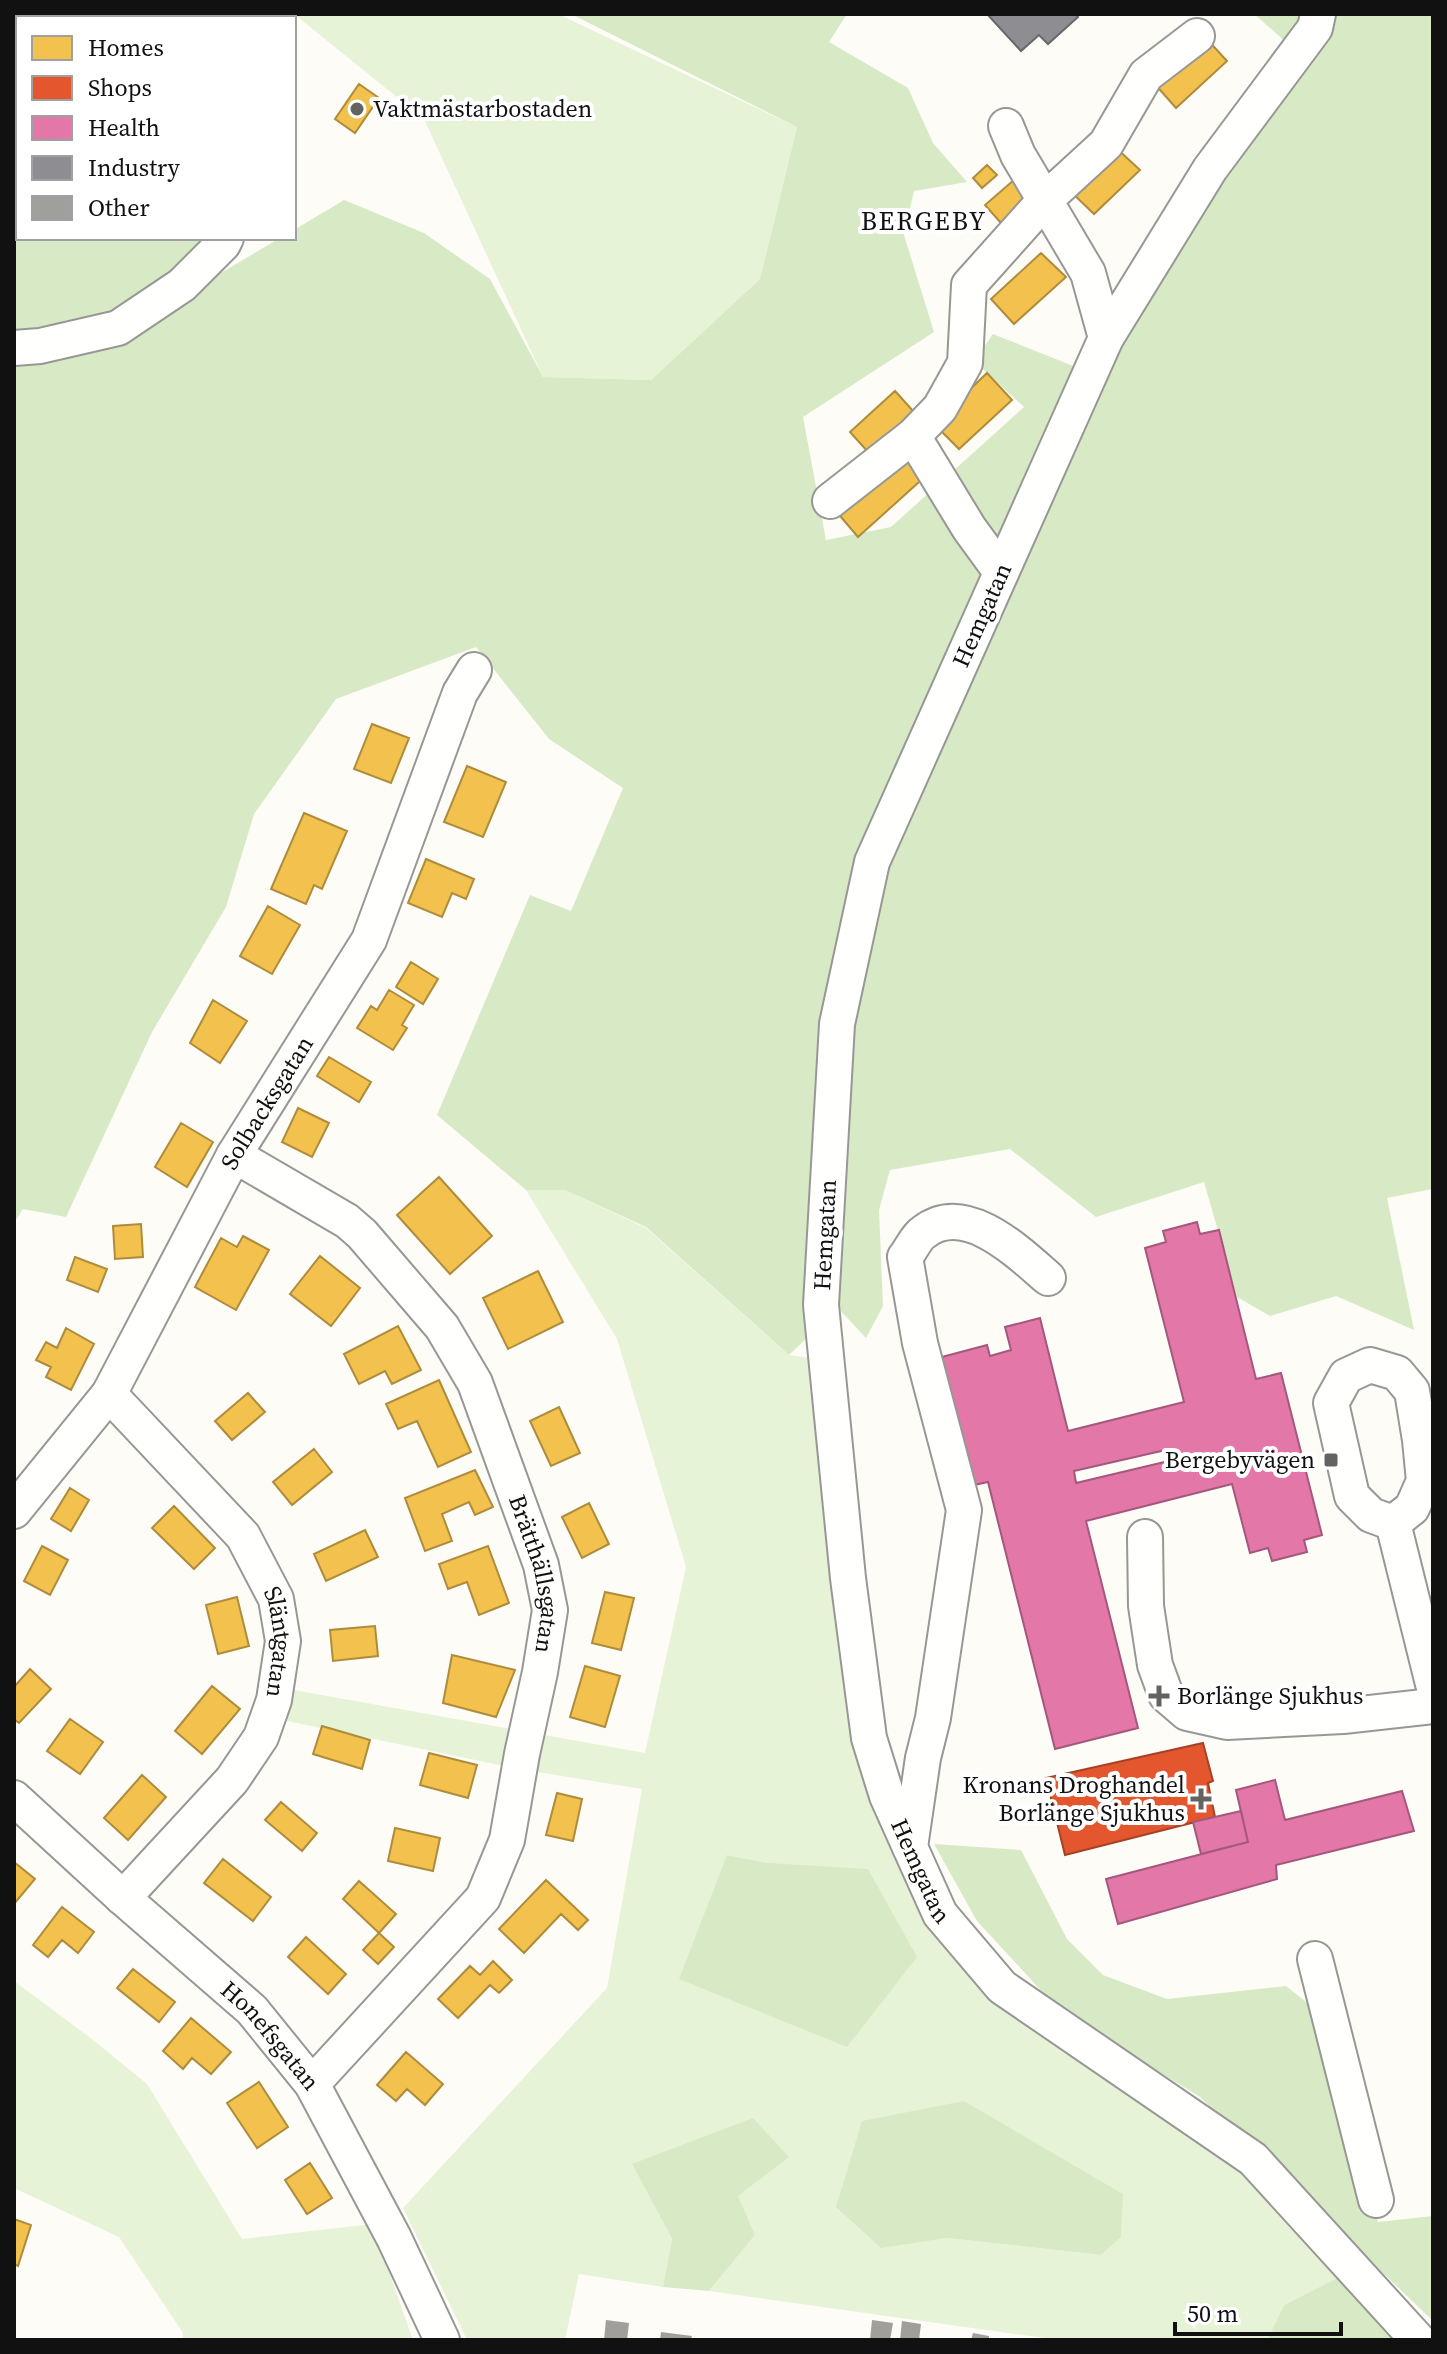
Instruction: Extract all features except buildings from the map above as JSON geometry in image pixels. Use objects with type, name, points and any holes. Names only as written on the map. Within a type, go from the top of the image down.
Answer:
[{"type":"street","name":"Hemgatan","points":[[1318,14],[1315,28],[1210,169],[1106,338],[872,862],[837,1024],[821,1305],[848,1578],[869,1738],[887,1796],[940,1914],[1002,1987],[1253,2159],[1418,2340]]},
{"type":"street","points":[[830,501],[913,436],[940,408],[965,363],[969,285],[1045,200],[1106,144],[1146,75],[1197,36]]},
{"type":"street","points":[[1006,126],[1018,155],[1088,273],[1106,338]]},
{"type":"street","points":[[14,348],[40,346],[118,328],[182,285],[225,240]]},
{"type":"street","points":[[913,436],[969,528],[1001,572]]},
{"type":"street","name":"Solbacksgatan","points":[[14,1511],[109,1394],[234,1155],[369,940],[460,693],[474,670]]},
{"type":"street","name":"Brätthällsgatan","points":[[234,1155],[347,1221],[372,1245],[442,1327],[475,1383],[541,1565],[550,1610],[507,1840],[483,1898],[312,2084]]},
{"type":"street","points":[[910,1847],[964,1510],[920,1343],[905,1257],[923,1232],[948,1221],[972,1224],[1015,1248],[1048,1278]]},
{"type":"street","points":[[1393,1523],[1412,1508],[1424,1481],[1420,1440],[1412,1391],[1397,1373],[1370,1365],[1346,1376],[1331,1403],[1352,1496],[1371,1515],[1393,1523],[1420,1573],[1433,1684]]},
{"type":"street","name":"Släntgatan","points":[[109,1394],[243,1536],[276,1599],[283,1641],[277,1687],[261,1737],[232,1780],[123,1898]]},
{"type":"street","points":[[1145,1537],[1146,1606],[1155,1665],[1166,1695],[1187,1713],[1227,1722],[1343,1716],[1433,1706]]},
{"type":"street","name":"Honefsgatan","points":[[14,1798],[252,2010],[312,2084],[394,2238],[442,2340]]},
{"type":"street","points":[[1315,1959],[1376,2200]]},
{"type":"green space","points":[[197,14],[198,16],[84,16]]},
{"type":"green space","points":[[294,14],[558,14],[797,127],[760,279],[651,380],[543,377],[424,119]]},
{"type":"green space","points":[[571,14],[847,14],[829,42],[908,88],[933,143],[967,182],[914,191],[904,235],[934,332],[803,417],[826,540],[891,527],[1024,407],[974,361],[993,334],[1096,375],[1217,172],[1304,58],[1254,14],[1433,14],[1433,1189],[1387,1198],[1414,1330],[1336,1296],[1270,1316],[1237,1297],[1204,1182],[1096,1217],[1010,1149],[890,1170],[879,1210],[883,1306],[866,1338],[838,1308],[789,1355],[646,1227],[565,1190],[526,1190],[437,1115],[530,895],[571,911],[623,788],[549,739],[476,647],[336,699],[254,814],[226,907],[152,1032],[66,1217],[23,1209],[14,1223],[14,39],[16,240],[227,240],[219,274],[277,240],[296,240],[296,229],[344,200],[424,233],[490,279],[543,377],[651,380],[760,279],[797,127]]},
{"type":"green space","points":[[526,1190],[565,1190],[646,1228],[789,1355],[816,1359],[841,1587],[936,1919],[1244,2163],[1339,2277],[1284,2305],[1267,2340],[1058,2340],[709,2291],[755,2235],[632,2164],[672,2239],[663,2287],[579,2274],[565,2340],[467,2340],[403,2208],[607,1988],[642,1789],[519,1769],[263,1716],[277,1687],[645,1753],[686,1567],[617,1339]],"holes":[[[728,1855],[768,1863],[680,1979]],[[1123,2194],[1101,2255],[947,2238],[881,2247]]]},
{"type":"green space","points":[[934,1844],[1021,1850],[1067,1939],[1103,1975],[1167,1999],[1286,1986],[1324,2016],[1378,2222],[1433,2216],[1433,2321],[1200,2097],[1058,2009],[977,1921]]},
{"type":"green space","points":[[727,1855],[768,1863],[868,1869],[917,1957],[847,2047],[679,1979]]},
{"type":"green space","points":[[14,1981],[147,2084],[242,2239],[372,2224],[413,2340],[183,2340],[183,2333],[119,2237],[14,2188]]},
{"type":"green space","points":[[964,2101],[1123,2194],[1121,2237],[1101,2255],[947,2238],[881,2248],[836,2207],[862,2121]]},
{"type":"green space","points":[[753,2118],[789,2157],[738,2196],[755,2235],[709,2291],[663,2287],[672,2239],[632,2164]]},
{"type":"green space","points":[[1339,2277],[1396,2340],[1267,2340],[1284,2305]]},
{"type":"place","name":"Vaktmästarbostaden","points":[[357,109]]},
{"type":"place","name":"Bergebyvägen","points":[[1331,1460]]},
{"type":"place","name":"Borlänge Sjukhus","points":[[1159,1696]]},
{"type":"place","name":"Kronans Droghandel Borlänge Sjukhus","points":[[1201,1799]]},
{"type":"district","name":"BERGEBY","points":[[924,221]]}]
